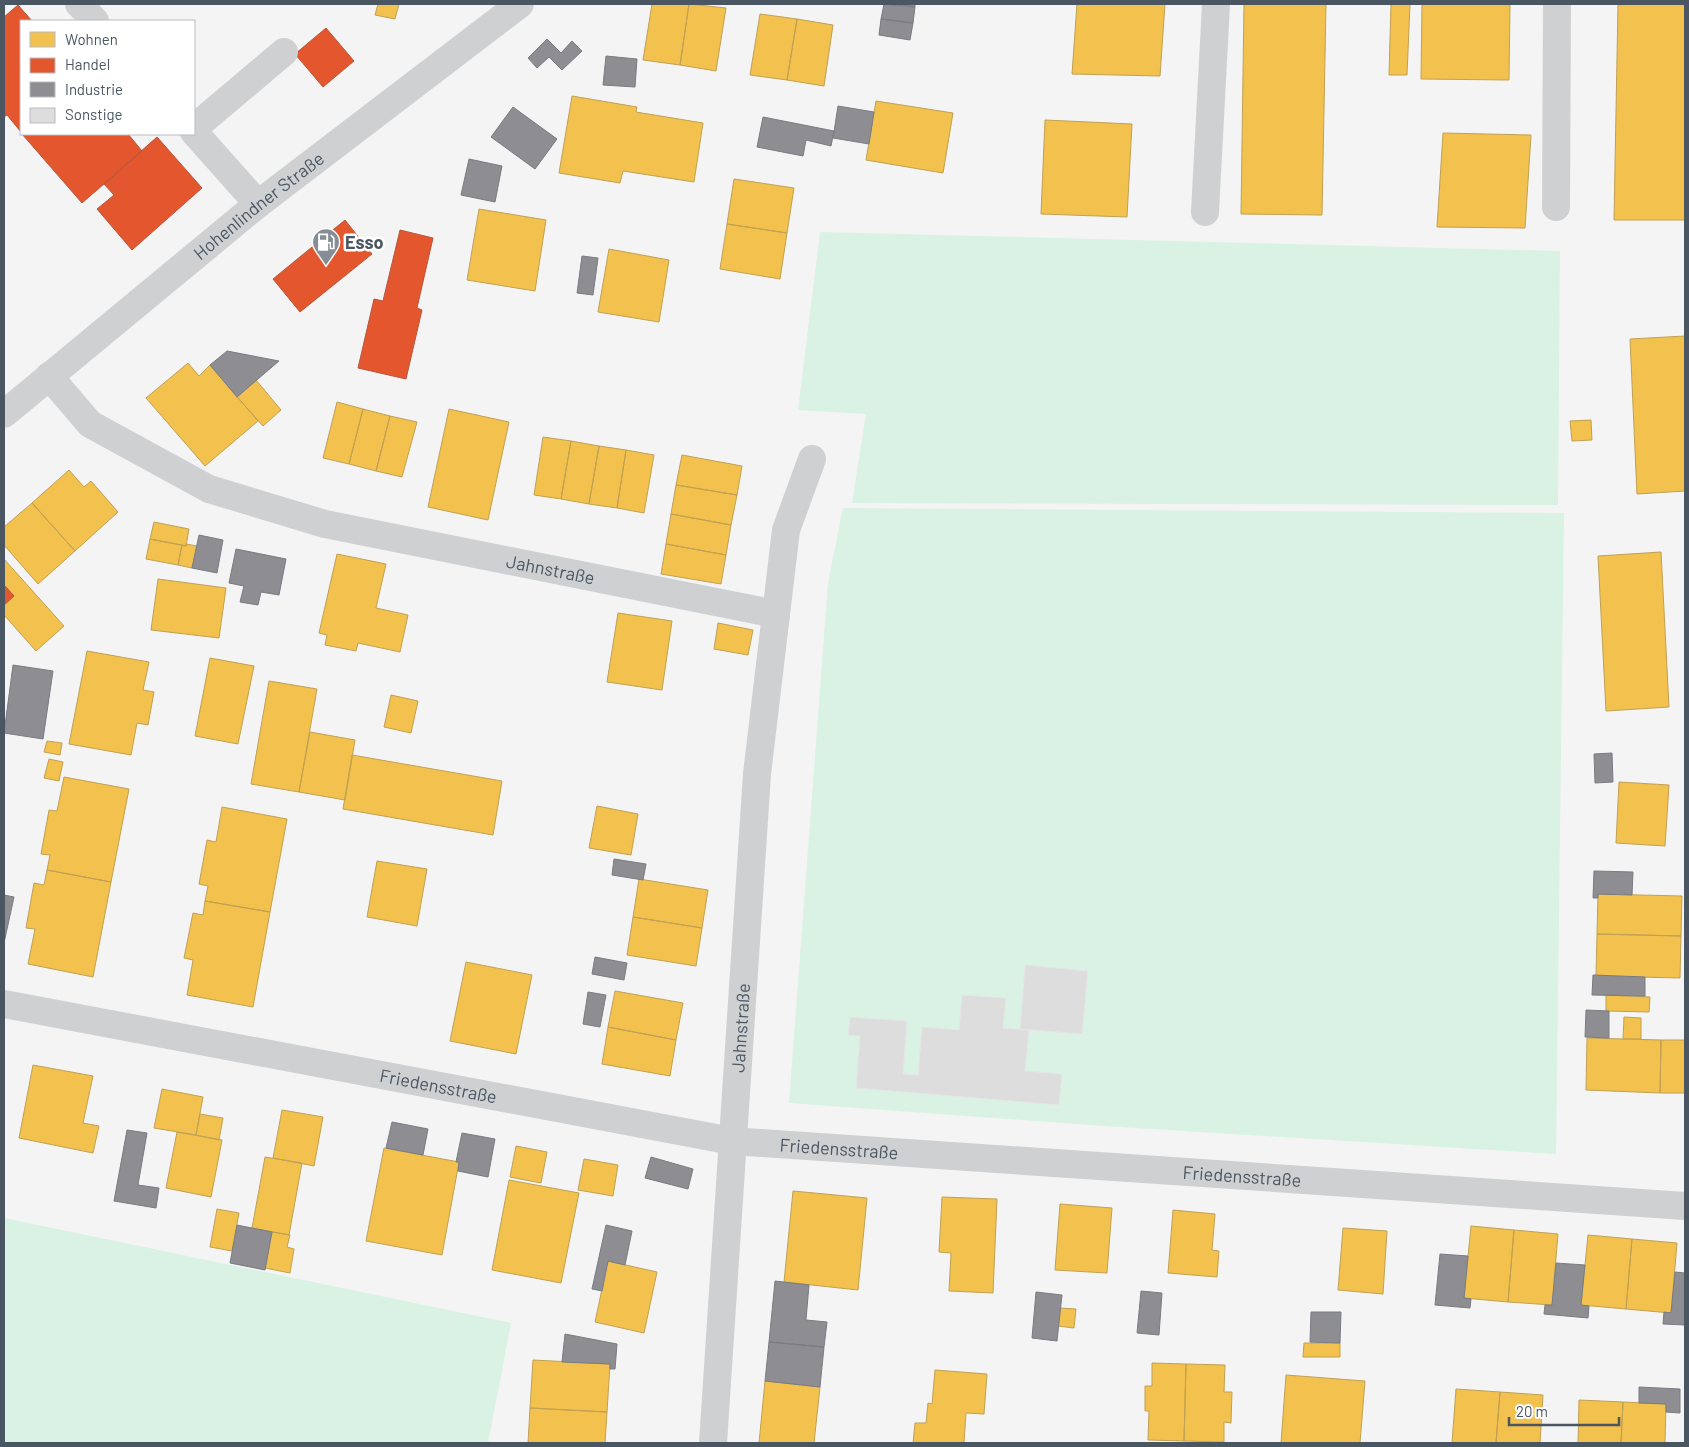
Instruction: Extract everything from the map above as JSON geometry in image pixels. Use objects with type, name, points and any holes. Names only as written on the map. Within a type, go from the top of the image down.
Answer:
[{"type":"street","points":[[79,4],[94,20]]},
{"type":"street","name":"Hohenlindner Straße","points":[[4,414],[258,204],[520,4]]},
{"type":"street","points":[[1205,212],[1216,4]]},
{"type":"street","points":[[1556,207],[1557,4]]},
{"type":"street","points":[[195,129],[284,52]]},
{"type":"street","points":[[195,131],[258,204]]},
{"type":"street","name":"Jahnstraße","points":[[49,376],[90,424],[209,489],[325,524],[776,614]]},
{"type":"street","name":"Jahnstraße","points":[[713,1443],[757,774],[786,530],[812,459]]},
{"type":"street","name":"Friedensstraße","points":[[4,1004],[732,1141],[1685,1206]]},
{"type":"green space","points":[[820,232],[1560,251],[1558,505],[852,503],[866,414],[798,410]]},
{"type":"green space","points":[[843,508],[1564,513],[1556,1154],[1104,1126],[789,1103],[828,583]]},
{"type":"green space","points":[[4,1218],[511,1323],[488,1443],[4,1443]]},
{"type":"building: Wohnen","points":[[378,4],[399,4],[395,19],[375,15]]},
{"type":"building: Wohnen","points":[[652,4],[689,4],[680,65],[643,60]]},
{"type":"building: Wohnen","points":[[689,4],[726,8],[716,71],[680,65]]},
{"type":"building: Wohnen","points":[[1077,4],[1165,4],[1160,76],[1072,74]]},
{"type":"building: Wohnen","points":[[1244,4],[1326,4],[1322,215],[1241,214]]},
{"type":"building: Wohnen","points":[[1391,4],[1410,4],[1407,75],[1389,75]]},
{"type":"building: Wohnen","points":[[1422,4],[1510,4],[1509,80],[1421,79]]},
{"type":"building: Wohnen","points":[[1618,4],[1685,4],[1685,220],[1614,220]]},
{"type":"building: Wohnen","points":[[760,14],[797,19],[787,80],[750,75]]},
{"type":"building: Wohnen","points":[[797,19],[833,25],[824,86],[787,80]]},
{"type":"building: Wohnen","points":[[572,96],[637,107],[636,112],[703,123],[694,182],[623,171],[620,183],[559,173]]},
{"type":"building: Wohnen","points":[[876,101],[953,113],[943,173],[866,160]]},
{"type":"building: Wohnen","points":[[1045,120],[1132,124],[1127,217],[1041,214]]},
{"type":"building: Wohnen","points":[[1443,133],[1531,135],[1525,228],[1437,227]]},
{"type":"building: Wohnen","points":[[734,179],[794,188],[787,233],[727,224]]},
{"type":"building: Wohnen","points":[[479,209],[546,220],[535,291],[467,280]]},
{"type":"building: Wohnen","points":[[727,224],[787,233],[780,279],[720,269]]},
{"type":"building: Wohnen","points":[[609,249],[669,260],[659,322],[598,312]]},
{"type":"building: Wohnen","points":[[1685,336],[1685,491],[1637,494],[1630,339]]},
{"type":"building: Wohnen","points":[[188,363],[199,376],[210,365],[258,421],[205,466],[146,398]]},
{"type":"building: Wohnen","points":[[256,380],[281,410],[263,426],[237,397]]},
{"type":"building: Wohnen","points":[[337,402],[363,409],[349,464],[323,458]]},
{"type":"building: Wohnen","points":[[363,409],[390,416],[376,471],[349,464]]},
{"type":"building: Wohnen","points":[[449,409],[509,422],[488,520],[428,507]]},
{"type":"building: Wohnen","points":[[390,416],[417,422],[402,477],[376,471]]},
{"type":"building: Wohnen","points":[[1591,420],[1592,440],[1572,441],[1570,421]]},
{"type":"building: Wohnen","points":[[543,437],[571,441],[561,499],[534,495]]},
{"type":"building: Wohnen","points":[[571,441],[599,446],[589,504],[561,499]]},
{"type":"building: Wohnen","points":[[599,446],[626,450],[617,508],[589,504]]},
{"type":"building: Wohnen","points":[[626,450],[654,455],[644,513],[617,508]]},
{"type":"building: Wohnen","points":[[682,455],[742,466],[737,495],[676,485]]},
{"type":"building: Wohnen","points":[[69,470],[84,487],[91,481],[118,512],[75,551],[32,503]]},
{"type":"building: Wohnen","points":[[676,485],[737,495],[731,525],[671,514]]},
{"type":"building: Wohnen","points":[[32,503],[75,551],[38,584],[4,545],[4,527]]},
{"type":"building: Wohnen","points":[[671,514],[731,525],[726,555],[666,544]]},
{"type":"building: Wohnen","points":[[154,522],[189,529],[186,546],[150,539]]},
{"type":"building: Wohnen","points":[[150,539],[182,545],[178,565],[146,559]]},
{"type":"building: Wohnen","points":[[186,544],[197,546],[192,568],[178,565],[182,545],[186,546]]},
{"type":"building: Wohnen","points":[[666,544],[726,555],[721,584],[661,574]]},
{"type":"building: Wohnen","points":[[1661,552],[1669,707],[1606,711],[1598,556]]},
{"type":"building: Wohnen","points":[[337,554],[386,564],[376,608],[408,615],[400,652],[358,643],[356,651],[325,645],[327,635],[319,633]]},
{"type":"building: Wohnen","points":[[4,559],[64,626],[36,651],[4,615],[4,605],[14,596],[4,585]]},
{"type":"building: Wohnen","points":[[158,579],[226,588],[219,638],[151,630]]},
{"type":"building: Wohnen","points":[[618,613],[672,621],[662,690],[607,682]]},
{"type":"building: Wohnen","points":[[718,623],[753,630],[748,655],[714,649]]},
{"type":"building: Wohnen","points":[[87,651],[149,662],[143,690],[154,692],[148,725],[137,723],[131,755],[69,744]]},
{"type":"building: Wohnen","points":[[210,658],[254,666],[238,744],[195,736]]},
{"type":"building: Wohnen","points":[[269,681],[317,689],[299,792],[251,784]]},
{"type":"building: Wohnen","points":[[391,695],[418,701],[411,733],[384,727]]},
{"type":"building: Wohnen","points":[[310,732],[355,740],[345,800],[299,792]]},
{"type":"building: Wohnen","points":[[47,741],[62,743],[60,755],[44,752]]},
{"type":"building: Wohnen","points":[[352,755],[502,781],[493,835],[343,809]]},
{"type":"building: Wohnen","points":[[49,759],[63,762],[59,781],[44,778]]},
{"type":"building: Wohnen","points":[[64,777],[129,789],[111,882],[47,870],[50,855],[41,854],[49,810],[57,811]]},
{"type":"building: Wohnen","points":[[1619,782],[1669,785],[1665,846],[1616,843]]},
{"type":"building: Wohnen","points":[[597,806],[638,814],[631,855],[589,848]]},
{"type":"building: Wohnen","points":[[222,807],[287,819],[270,912],[205,901],[208,886],[199,884],[207,840],[216,842]]},
{"type":"building: Wohnen","points":[[377,861],[427,869],[417,926],[367,917]]},
{"type":"building: Wohnen","points":[[47,870],[111,882],[93,977],[28,964],[35,929],[26,928],[34,883],[44,885]]},
{"type":"building: Wohnen","points":[[639,879],[708,890],[702,928],[633,917]]},
{"type":"building: Wohnen","points":[[1598,894],[1682,896],[1681,936],[1597,934]]},
{"type":"building: Wohnen","points":[[205,901],[270,912],[253,1007],[187,995],[193,960],[184,958],[193,913],[203,915]]},
{"type":"building: Wohnen","points":[[633,917],[702,928],[696,966],[627,955]]},
{"type":"building: Wohnen","points":[[1597,934],[1681,936],[1680,978],[1596,976]]},
{"type":"building: Wohnen","points":[[466,962],[532,975],[516,1054],[450,1041]]},
{"type":"building: Wohnen","points":[[615,991],[683,1003],[676,1040],[608,1027]]},
{"type":"building: Wohnen","points":[[1606,995],[1650,997],[1649,1012],[1606,1011]]},
{"type":"building: Wohnen","points":[[1624,1017],[1641,1018],[1641,1039],[1623,1039]]},
{"type":"building: Wohnen","points":[[608,1027],[676,1040],[670,1076],[602,1064]]},
{"type":"building: Wohnen","points":[[1587,1038],[1661,1040],[1660,1093],[1586,1090]]},
{"type":"building: Wohnen","points":[[1661,1040],[1685,1040],[1685,1093],[1660,1093]]},
{"type":"building: Wohnen","points":[[33,1065],[93,1076],[83,1123],[99,1126],[93,1153],[19,1138]]},
{"type":"building: Wohnen","points":[[162,1089],[203,1097],[196,1135],[154,1128]]},
{"type":"building: Wohnen","points":[[282,1110],[323,1117],[314,1166],[273,1158]]},
{"type":"building: Wohnen","points":[[200,1114],[223,1118],[219,1140],[196,1135]]},
{"type":"building: Wohnen","points":[[177,1132],[222,1140],[211,1197],[166,1188]]},
{"type":"building: Wohnen","points":[[516,1146],[547,1152],[541,1183],[510,1177]]},
{"type":"building: Wohnen","points":[[384,1148],[459,1162],[442,1255],[366,1241]]},
{"type":"building: Wohnen","points":[[265,1157],[302,1163],[289,1235],[252,1228]]},
{"type":"building: Wohnen","points":[[584,1159],[618,1165],[613,1196],[578,1190]]},
{"type":"building: Wohnen","points":[[509,1180],[579,1193],[561,1283],[492,1270]]},
{"type":"building: Wohnen","points":[[793,1191],[867,1198],[858,1290],[784,1282]]},
{"type":"building: Wohnen","points":[[942,1197],[997,1199],[993,1293],[949,1291],[951,1253],[939,1252]]},
{"type":"building: Wohnen","points":[[1060,1204],[1112,1208],[1107,1273],[1055,1270]]},
{"type":"building: Wohnen","points":[[217,1209],[239,1213],[232,1251],[210,1247]]},
{"type":"building: Wohnen","points":[[1173,1210],[1215,1214],[1212,1250],[1219,1251],[1217,1277],[1168,1273]]},
{"type":"building: Wohnen","points":[[1471,1226],[1514,1230],[1508,1302],[1464,1298]]},
{"type":"building: Wohnen","points":[[1343,1228],[1387,1231],[1383,1294],[1338,1290]]},
{"type":"building: Wohnen","points":[[1514,1230],[1558,1234],[1552,1305],[1508,1302]]},
{"type":"building: Wohnen","points":[[272,1232],[290,1235],[287,1247],[294,1249],[290,1273],[265,1268]]},
{"type":"building: Wohnen","points":[[1588,1235],[1632,1239],[1626,1309],[1581,1305]]},
{"type":"building: Wohnen","points":[[1632,1239],[1677,1243],[1671,1313],[1626,1309]]},
{"type":"building: Wohnen","points":[[608,1261],[657,1272],[644,1333],[595,1322]]},
{"type":"building: Wohnen","points":[[1060,1308],[1076,1309],[1074,1328],[1058,1326]]},
{"type":"building: Wohnen","points":[[1304,1343],[1340,1343],[1340,1357],[1303,1357]]},
{"type":"building: Wohnen","points":[[533,1360],[610,1364],[607,1412],[530,1408]]},
{"type":"building: Wohnen","points":[[1152,1363],[1186,1364],[1184,1441],[1148,1440],[1149,1411],[1145,1411],[1145,1386],[1152,1386]]},
{"type":"building: Wohnen","points":[[1186,1364],[1225,1365],[1224,1392],[1232,1392],[1231,1423],[1224,1422],[1224,1442],[1184,1441]]},
{"type":"building: Wohnen","points":[[935,1370],[987,1374],[984,1414],[966,1413],[964,1443],[913,1443],[915,1423],[926,1423],[928,1403],[932,1404]]},
{"type":"building: Wohnen","points":[[1286,1375],[1365,1381],[1360,1443],[1281,1443]]},
{"type":"building: Wohnen","points":[[765,1381],[820,1387],[814,1443],[759,1443]]},
{"type":"building: Wohnen","points":[[1456,1389],[1500,1392],[1496,1443],[1452,1443]]},
{"type":"building: Wohnen","points":[[1500,1392],[1543,1395],[1540,1443],[1496,1443]]},
{"type":"building: Wohnen","points":[[1579,1400],[1623,1402],[1621,1443],[1578,1443]]},
{"type":"building: Wohnen","points":[[1623,1402],[1666,1404],[1665,1443],[1621,1443]]},
{"type":"building: Wohnen","points":[[530,1408],[607,1412],[605,1443],[528,1443]]},
{"type":"building: Handel","points":[[18,5],[31,20],[20,20],[20,131],[7,115],[4,117],[4,17]]},
{"type":"building: Handel","points":[[326,28],[354,61],[323,87],[295,54]]},
{"type":"building: Handel","points":[[23,135],[129,135],[142,151],[82,203]]},
{"type":"building: Handel","points":[[157,137],[202,188],[132,250],[97,209],[114,195],[104,184]]},
{"type":"building: Handel","points":[[345,220],[372,254],[300,312],[273,279]]},
{"type":"building: Handel","points":[[400,230],[433,238],[417,308],[422,310],[406,379],[358,368],[374,299],[383,301]]},
{"type":"building: Handel","points":[[4,585],[14,596],[4,605]]},
{"type":"building: Industrie","points":[[884,4],[915,7],[913,23],[881,19]]},
{"type":"building: Industrie","points":[[895,4],[915,4],[915,7]]},
{"type":"building: Industrie","points":[[881,19],[913,23],[910,40],[879,35]]},
{"type":"building: Industrie","points":[[547,39],[561,53],[572,41],[582,51],[562,70],[549,57],[537,68],[528,58]]},
{"type":"building: Industrie","points":[[606,56],[637,59],[635,87],[603,85]]},
{"type":"building: Industrie","points":[[838,106],[874,112],[869,144],[833,138]]},
{"type":"building: Industrie","points":[[513,107],[557,139],[535,169],[491,137]]},
{"type":"building: Industrie","points":[[763,117],[834,131],[831,146],[806,140],[803,156],[757,147]]},
{"type":"building: Industrie","points":[[469,159],[502,166],[495,202],[461,195]]},
{"type":"building: Industrie","points":[[582,256],[598,258],[593,295],[577,293]]},
{"type":"building: Industrie","points":[[227,351],[279,361],[237,397],[210,365]]},
{"type":"building: Industrie","points":[[199,535],[223,540],[217,573],[192,568]]},
{"type":"building: Industrie","points":[[236,549],[286,559],[279,595],[261,592],[258,605],[240,602],[244,586],[229,583]]},
{"type":"building: Industrie","points":[[13,665],[53,671],[43,739],[4,733]]},
{"type":"building: Industrie","points":[[1612,753],[1613,782],[1595,783],[1594,754]]},
{"type":"building: Industrie","points":[[614,859],[646,864],[643,880],[612,875]]},
{"type":"building: Industrie","points":[[1594,871],[1633,872],[1632,895],[1598,894],[1598,898],[1593,898]]},
{"type":"building: Industrie","points":[[4,895],[14,897],[4,943]]},
{"type":"building: Industrie","points":[[595,957],[627,963],[624,980],[592,974]]},
{"type":"building: Industrie","points":[[1593,975],[1645,977],[1645,996],[1592,995]]},
{"type":"building: Industrie","points":[[588,992],[606,995],[600,1027],[583,1024]]},
{"type":"building: Industrie","points":[[1586,1010],[1609,1011],[1609,1038],[1585,1037]]},
{"type":"building: Industrie","points":[[392,1122],[428,1129],[423,1155],[386,1148]]},
{"type":"building: Industrie","points":[[127,1130],[147,1133],[138,1185],[159,1188],[156,1208],[114,1201]]},
{"type":"building: Industrie","points":[[462,1133],[495,1139],[488,1177],[458,1171],[459,1162],[456,1162]]},
{"type":"building: Industrie","points":[[651,1157],[693,1169],[688,1189],[645,1178]]},
{"type":"building: Industrie","points":[[237,1225],[272,1232],[265,1270],[230,1263]]},
{"type":"building: Industrie","points":[[606,1225],[632,1231],[625,1265],[608,1261],[602,1291],[592,1289]]},
{"type":"building: Industrie","points":[[1440,1254],[1468,1256],[1464,1298],[1471,1299],[1470,1308],[1435,1305]]},
{"type":"building: Industrie","points":[[1556,1263],[1585,1265],[1581,1305],[1589,1306],[1588,1318],[1544,1314],[1545,1305],[1552,1305]]},
{"type":"building: Industrie","points":[[1675,1272],[1685,1273],[1685,1325],[1663,1324],[1664,1312],[1671,1313]]},
{"type":"building: Industrie","points":[[775,1281],[809,1285],[806,1320],[827,1322],[824,1347],[769,1342]]},
{"type":"building: Industrie","points":[[1141,1291],[1162,1293],[1159,1335],[1137,1333]]},
{"type":"building: Industrie","points":[[1036,1292],[1062,1295],[1057,1341],[1032,1338]]},
{"type":"building: Industrie","points":[[1311,1312],[1341,1312],[1340,1343],[1310,1342]]},
{"type":"building: Industrie","points":[[565,1334],[617,1344],[615,1369],[610,1369],[610,1364],[562,1362]]},
{"type":"building: Industrie","points":[[769,1342],[824,1347],[820,1387],[765,1381]]},
{"type":"building: Industrie","points":[[1639,1387],[1680,1389],[1680,1413],[1666,1412],[1666,1404],[1639,1403]]},
{"type":"building: Sonstige","points":[[1025,965],[1088,971],[1082,1034],[1020,1029]]},
{"type":"building: Sonstige","points":[[962,995],[1006,998],[1003,1028],[1029,1030],[1025,1071],[1062,1074],[1059,1105],[856,1088],[860,1036],[848,1035],[850,1017],[907,1021],[903,1074],[918,1075],[922,1027],[959,1030]]},
{"type":"place","name":"Esso","points":[[326,266]]}]
